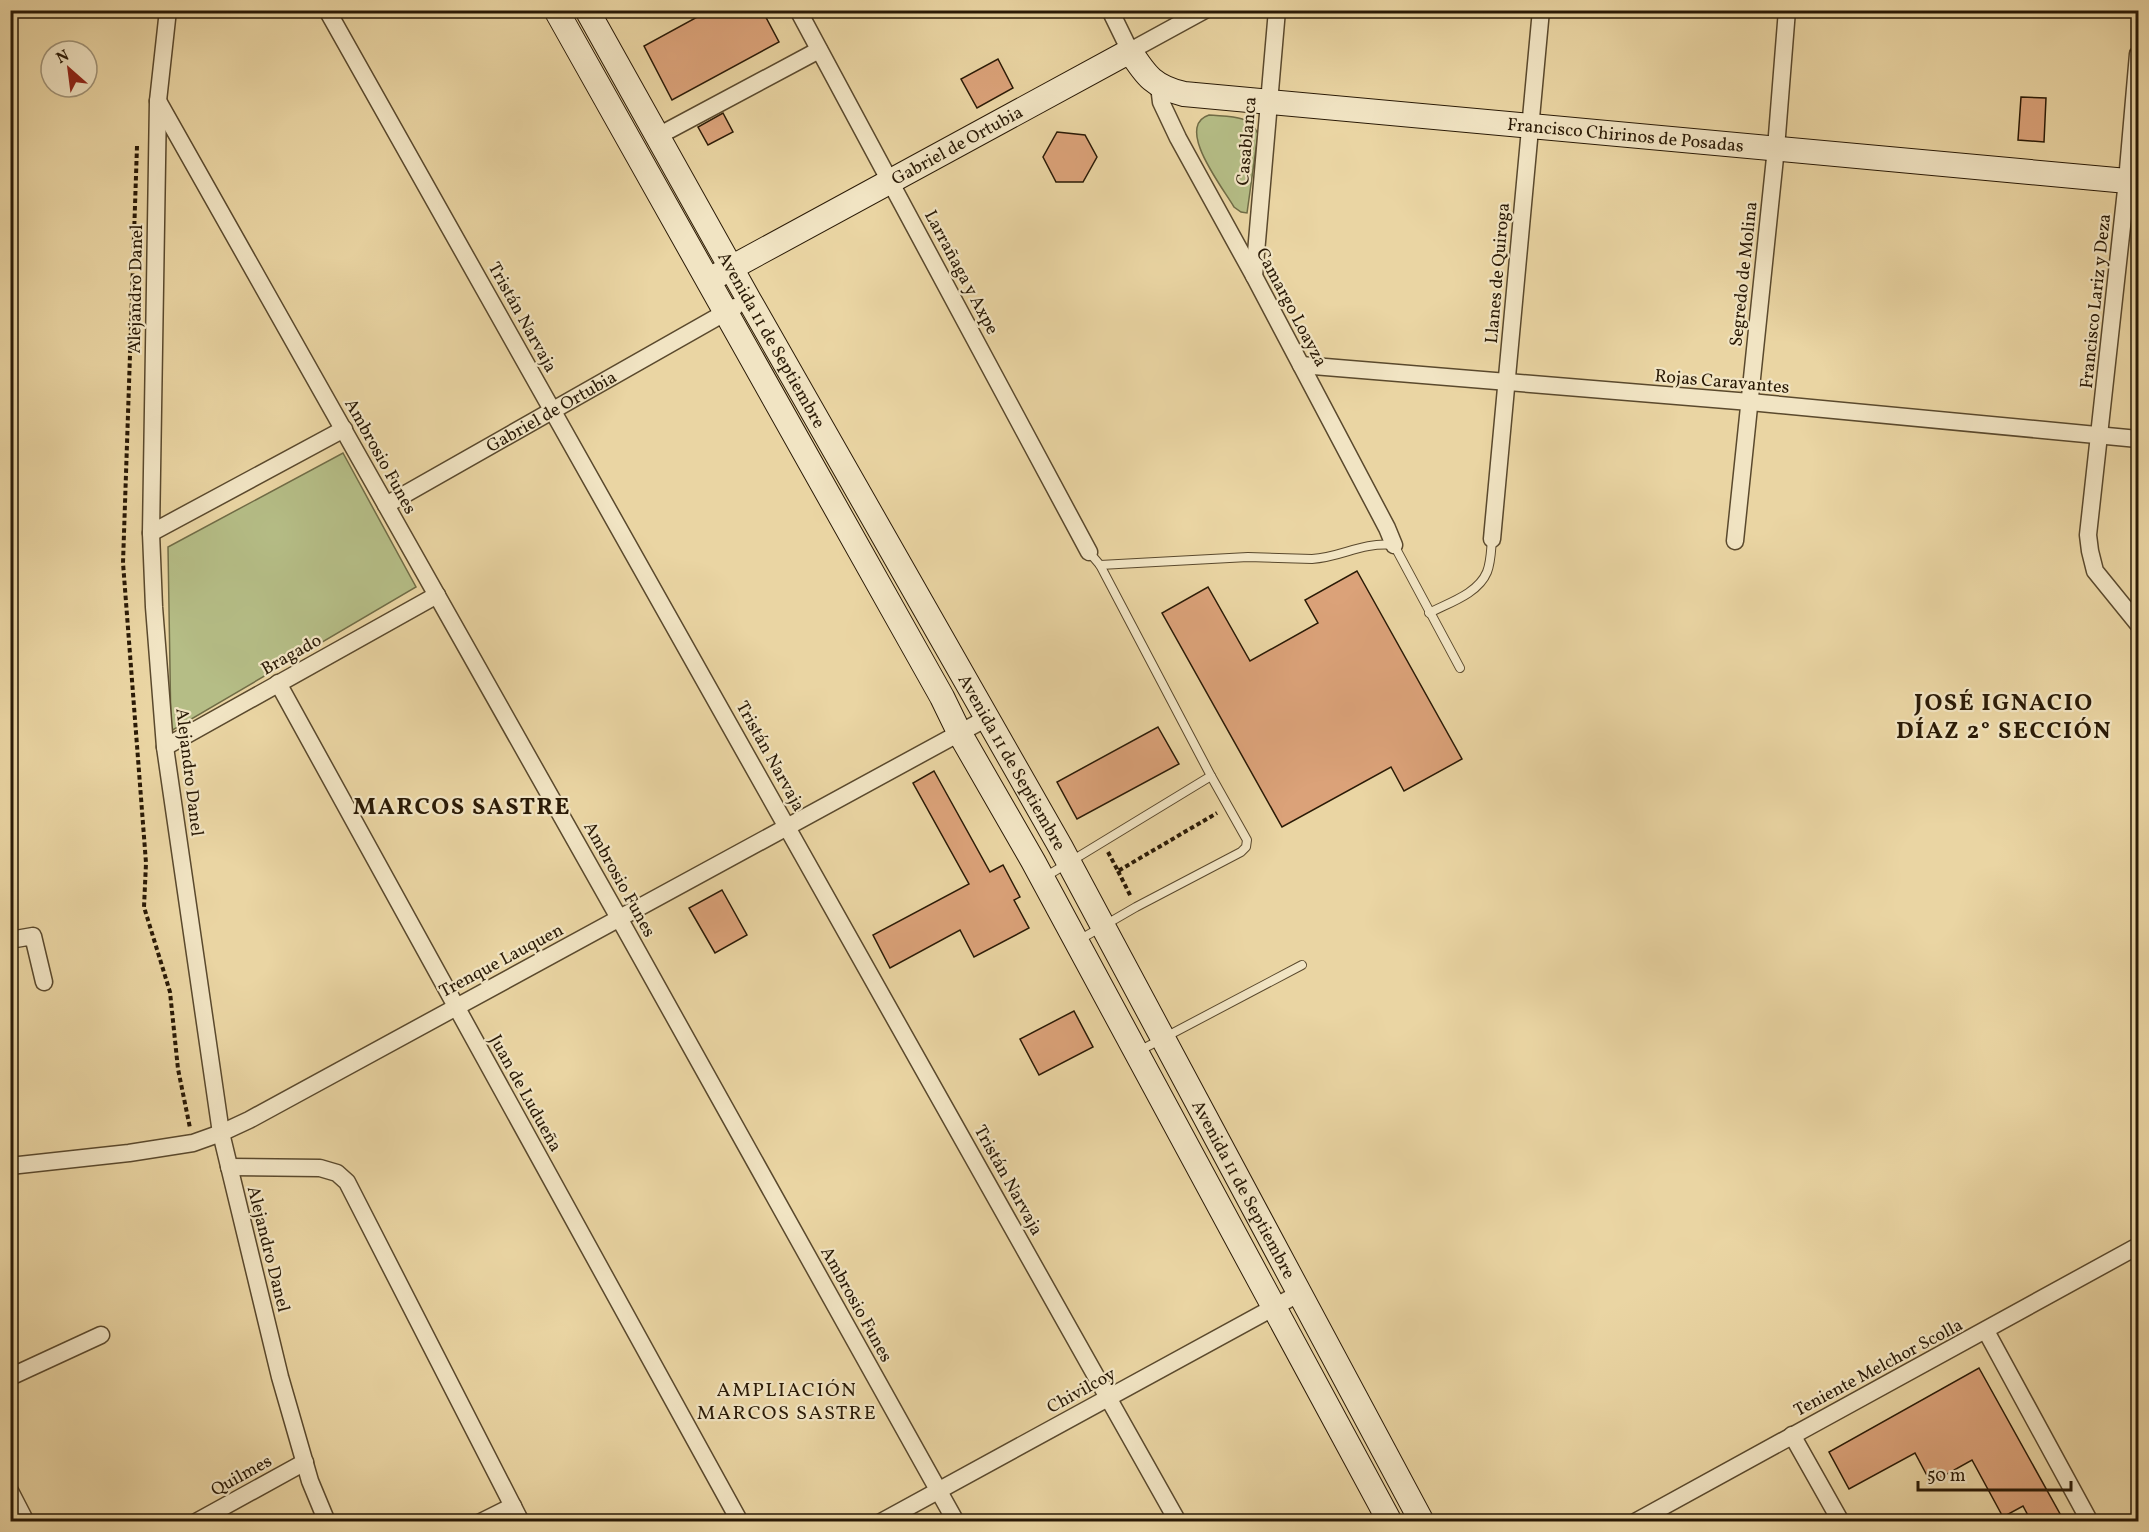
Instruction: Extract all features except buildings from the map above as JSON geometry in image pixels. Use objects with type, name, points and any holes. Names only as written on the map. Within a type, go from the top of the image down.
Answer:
[{"type":"main road","name":"Avenida 11 de Septiembre","points":[[556,10],[1042,878],[1390,1521]]},
{"type":"main road","name":"Avenida 11 de Septiembre","points":[[587,10],[730,267],[1069,863],[1422,1521]]},
{"type":"main road","name":"Gabriel de Ortubia","points":[[708,280],[1130,51]]},
{"type":"main road","points":[[1130,51],[1145,73],[1159,86]]},
{"type":"main road","name":"Francisco Chirinos de Posadas","points":[[1159,86],[1184,94],[2133,181]]},
{"type":"street","name":"Alejandro Danel","points":[[168,10],[158,101],[151,533],[154,607],[165,747],[221,1133],[280,1377],[305,1462],[327,1521]]},
{"type":"street","name":"Tristán Narvaja","points":[[327,10],[1178,1521]]},
{"type":"street","name":"Larrañaga y Axpe","points":[[798,10],[1095,558]]},
{"type":"street","points":[[1110,10],[1130,51]]},
{"type":"street","name":"Gabriel de Ortubia","points":[[1130,51],[1205,10]]},
{"type":"street","name":"Casablanca","points":[[1254,276],[1277,10]]},
{"type":"street","name":"Llanes de Quiroga","points":[[1492,539],[1541,10]]},
{"type":"street","name":"Segredo de Molina","points":[[1735,541],[1776,148],[1787,10]]},
{"type":"street","points":[[658,136],[819,50]]},
{"type":"street","name":"Francisco Lariz y Deza","points":[[2139,54],[2133,181],[2088,535],[2095,571],[2105,586],[2139,624]]},
{"type":"street","name":"Camargo Loayza","points":[[1159,86],[1161,102],[1178,138],[1254,276],[1394,545]]},
{"type":"street","name":"Ambrosio Funes","points":[[158,101],[956,1521]]},
{"type":"street","name":"Gabriel de Ortubia","points":[[386,505],[749,300]]},
{"type":"street","name":"Rojas Caravantes","points":[[1301,365],[1750,402],[2139,439]]},
{"type":"street","points":[[151,533],[344,429]]},
{"type":"street","name":"Bragado","points":[[165,747],[437,595]]},
{"type":"street","name":"Juan de Ludueña","points":[[278,683],[740,1521]]},
{"type":"street","name":"Trenque Lauquen","points":[[10,1166],[129,1153],[193,1143],[221,1133],[249,1120],[987,718]]},
{"type":"street","points":[[10,940],[33,936],[44,982]]},
{"type":"street","points":[[229,1167],[320,1168],[336,1173],[347,1182],[521,1521]]},
{"type":"street","name":"Teniente Melchor Scolla","points":[[1640,1520],[2139,1246]]},
{"type":"street","name":"Chivilcoy","points":[[881,1521],[1300,1293]]},
{"type":"street","points":[[1986,1330],[2090,1521]]},
{"type":"street","points":[[10,1377],[100,1335]]},
{"type":"street","points":[[1792,1435],[1841,1521]]},
{"type":"street","name":"Quilmes","points":[[196,1521],[305,1462]]},
{"type":"street","points":[[10,1491],[26,1521]]},
{"type":"street","points":[[481,1521],[513,1506]]},
{"type":"lane","points":[[1429,613],[1476,588],[1483,580],[1488,570],[1492,539]]},
{"type":"lane","points":[[1076,941],[1240,852],[1246,847],[1247,840],[1095,558],[1312,559],[1361,546],[1394,545],[1460,668]]},
{"type":"lane","points":[[1042,878],[1211,776]]},
{"type":"lane","points":[[1136,1052],[1302,965]]},
{"type":"path","points":[[1118,871],[1228,806]]},
{"type":"path","points":[[1102,842],[1136,907]]},
{"type":"green space","points":[[1209,115],[1244,120],[1250,123],[1258,134],[1247,213],[1234,207],[1204,158],[1197,131],[1200,121]]},
{"type":"green space","points":[[343,453],[416,587],[171,731],[168,547]]},
{"type":"district","name":"JOSÉ IGNACIO DÍAZ 2° SECCIÓN","points":[[2004,716]]},
{"type":"district","name":"MARCOS SASTRE","points":[[462,806]]},
{"type":"district","name":"AMPLIACIÓN MARCOS SASTRE","points":[[787,1400]]}]
